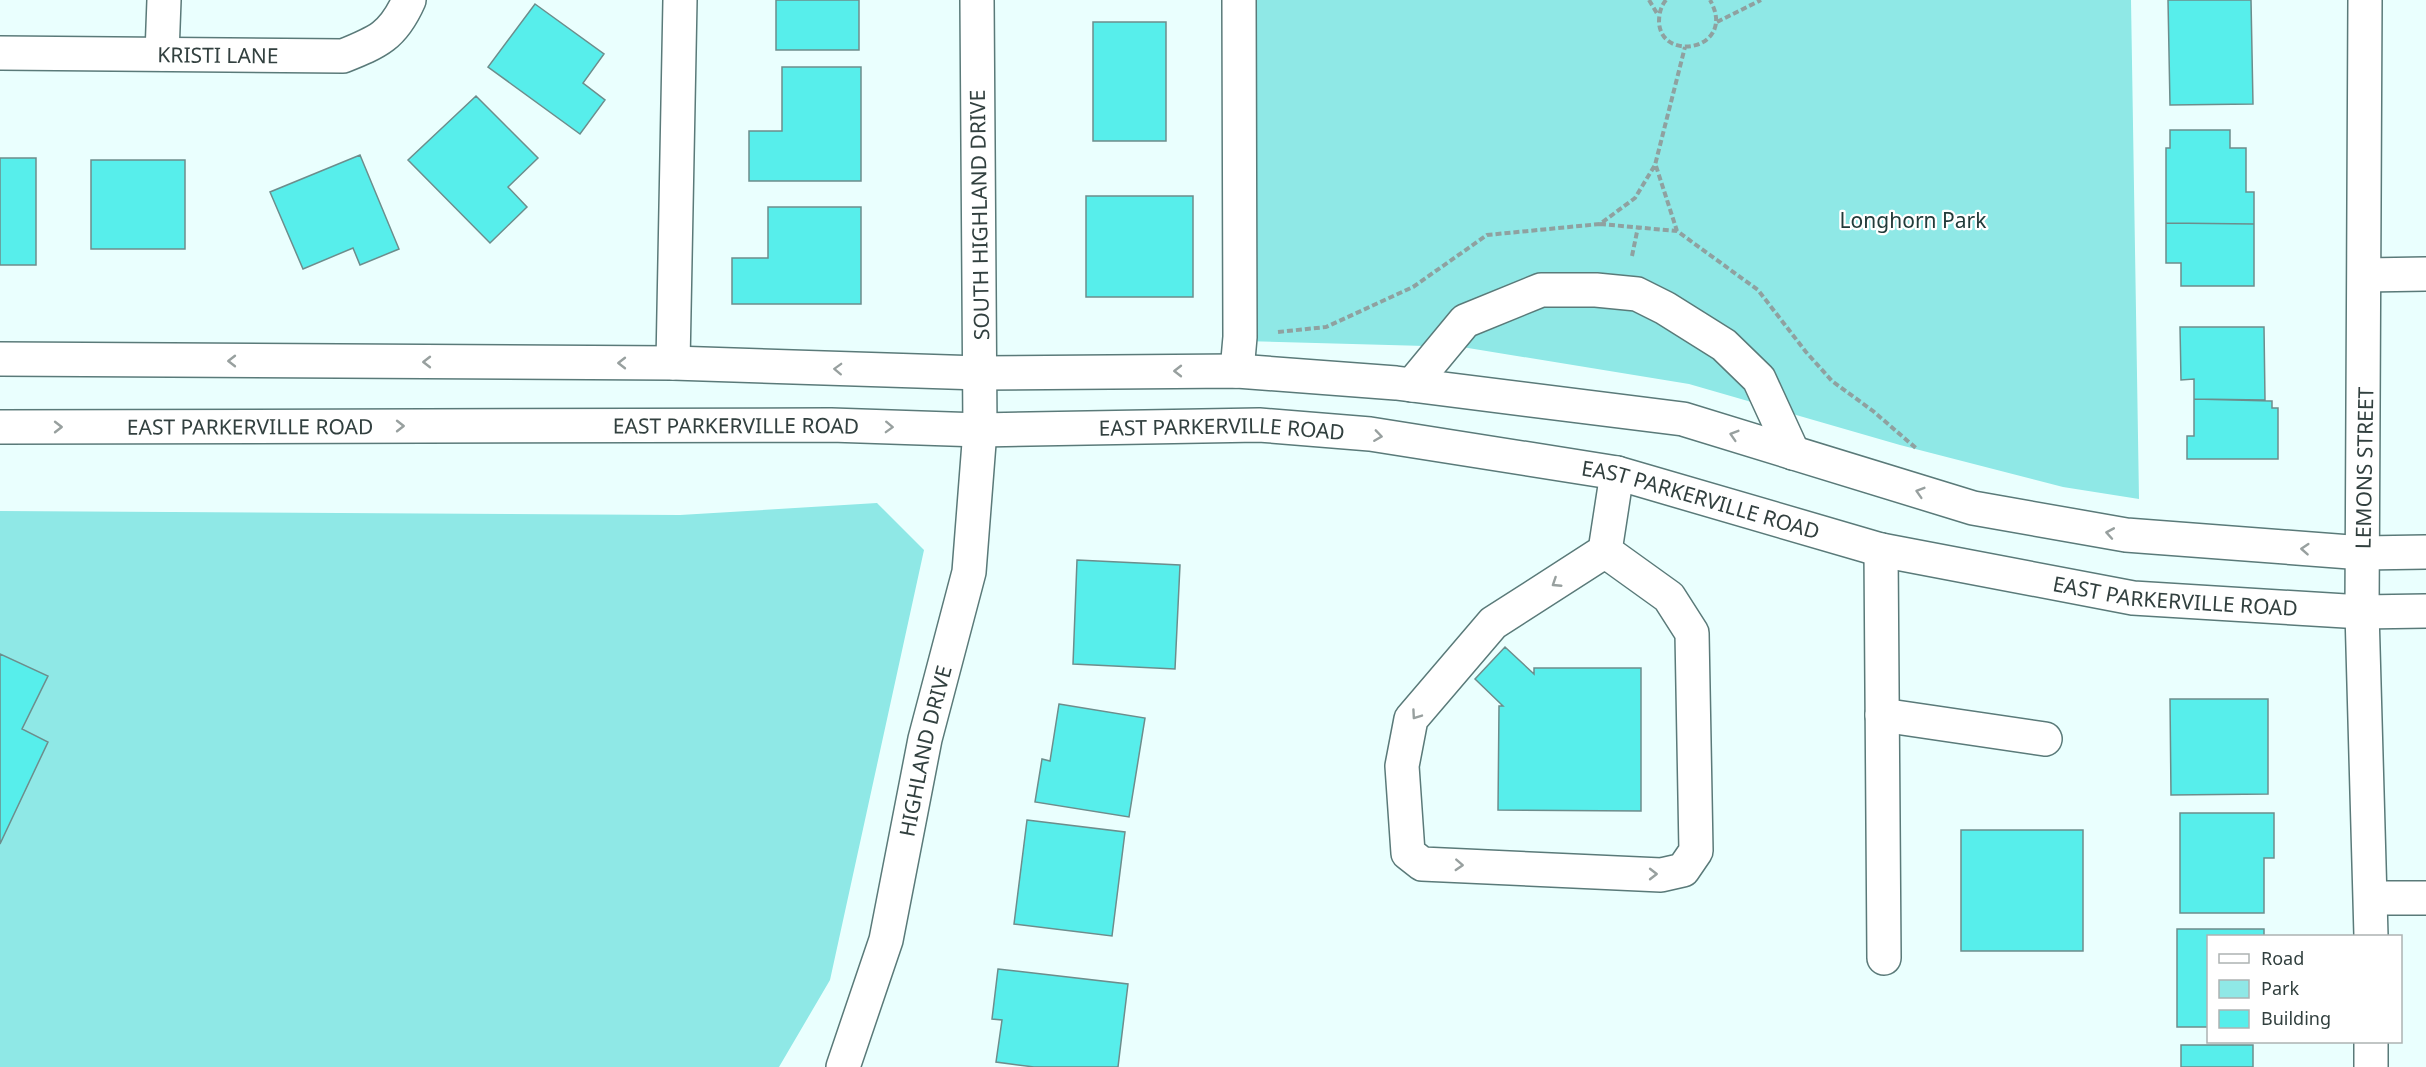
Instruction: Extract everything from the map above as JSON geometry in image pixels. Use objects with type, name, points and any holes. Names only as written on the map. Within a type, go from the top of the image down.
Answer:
[{"type":"main road","points":[[162,54],[164,0]]},
{"type":"main road","name":"KRISTI LANE","points":[[0,53],[343,56],[378,42],[401,18],[409,0]]},
{"type":"main road","points":[[672,363],[680,0]]},
{"type":"main road","name":"SOUTH HIGHLAND DRIVE","points":[[977,0],[980,430]]},
{"type":"main road","points":[[1237,371],[1240,337],[1239,0]]},
{"type":"main road","name":"LEMONS STREET","points":[[2365,0],[2362,612],[2371,935]]},
{"type":"main road","points":[[2365,275],[2426,274]]},
{"type":"main road","points":[[1412,385],[1465,321],[1476,316],[1541,290],[1596,290],[1637,294],[1665,308],[1724,345],[1759,379],[1793,453]]},
{"type":"main road","points":[[0,359],[672,363],[980,373],[1237,371],[1412,385],[1683,419],[1973,508],[2126,535],[2363,553],[2426,552]]},
{"type":"main road","name":"EAST PARKERVILLE ROAD","points":[[0,427],[831,425],[980,430],[1259,425],[1370,434],[1617,473],[1881,550],[2133,598],[2362,612],[2426,611]]},
{"type":"main road","name":"HIGHLAND DRIVE","points":[[843,1067],[886,940],[925,739],[969,572],[980,430]]},
{"type":"main road","points":[[1605,551],[1669,597],[1692,633],[1696,851],[1683,870],[1661,875],[1422,864],[1408,853],[1402,766],[1411,719],[1493,623],[1605,551],[1617,473]]},
{"type":"main road","points":[[1881,550],[1884,958]]},
{"type":"main road","points":[[1882,715],[2045,739]]},
{"type":"main road","points":[[2371,897],[2426,898]]},
{"type":"main road","points":[[2371,1043],[2371,1067]]},
{"type":"path","points":[[1649,0],[1659,16]]},
{"type":"path","points":[[1666,0],[1659,16],[1659,27],[1665,37],[1674,44],[1685,47],[1696,47],[1713,33],[1717,22],[1716,11],[1710,0]]},
{"type":"path","points":[[1717,22],[1761,0]]},
{"type":"path","points":[[1600,224],[1635,198],[1655,165],[1685,47]]},
{"type":"path","points":[[1655,165],[1677,231]]},
{"type":"path","points":[[1268,333],[1326,327],[1413,287],[1487,235],[1600,224],[1677,231],[1758,290],[1806,352],[1832,381],[1873,411],[1920,452]]},
{"type":"green space","name":"Longhorn Park","points":[[1247,0],[2131,0],[2139,499],[2063,487],[1900,445],[1689,384],[1462,347],[1244,341]]},
{"type":"green space","points":[[877,503],[924,550],[830,980],[779,1067],[0,1067],[0,511],[680,515]]},
{"type":"building","points":[[776,0],[859,0],[859,50],[776,50]]},
{"type":"building","points":[[2168,0],[2251,0],[2253,104],[2170,105]]},
{"type":"building","points":[[535,4],[604,54],[583,83],[605,100],[580,134],[488,67]]},
{"type":"building","points":[[1093,22],[1166,22],[1166,141],[1093,141]]},
{"type":"building","points":[[782,67],[861,67],[861,181],[749,181],[749,131],[782,131]]},
{"type":"building","points":[[476,96],[538,158],[508,187],[527,207],[490,243],[408,160]]},
{"type":"building","points":[[2170,130],[2230,130],[2230,148],[2246,148],[2246,192],[2254,192],[2254,224],[2166,223],[2166,148],[2170,148]]},
{"type":"building","points":[[360,155],[399,249],[360,265],[353,248],[303,269],[270,192]]},
{"type":"building","points":[[0,158],[36,158],[36,265],[0,265]]},
{"type":"building","points":[[91,160],[185,160],[185,249],[91,249]]},
{"type":"building","points":[[1086,196],[1193,196],[1193,297],[1086,297]]},
{"type":"building","points":[[768,207],[861,207],[861,304],[732,304],[732,258],[768,258]]},
{"type":"building","points":[[2166,223],[2254,224],[2254,286],[2181,286],[2181,263],[2166,263]]},
{"type":"building","points":[[2180,327],[2264,327],[2265,400],[2194,399],[2194,379],[2181,380]]},
{"type":"building","points":[[2194,399],[2272,401],[2272,408],[2278,408],[2278,459],[2187,459],[2187,436],[2194,436]]},
{"type":"building","points":[[1077,560],[1180,565],[1175,669],[1073,664]]},
{"type":"building","points":[[1505,647],[1534,674],[1534,668],[1641,668],[1641,811],[1498,810],[1499,706],[1503,706],[1475,679]]},
{"type":"building","points":[[0,654],[48,676],[22,729],[48,742],[0,844]]},
{"type":"building","points":[[2170,699],[2268,699],[2268,794],[2171,795]]},
{"type":"building","points":[[1059,704],[1145,718],[1129,817],[1035,802],[1042,759],[1050,761]]},
{"type":"building","points":[[2180,813],[2274,813],[2274,858],[2264,858],[2264,913],[2180,913]]},
{"type":"building","points":[[1027,820],[1125,832],[1112,936],[1014,924]]},
{"type":"building","points":[[1961,830],[2083,830],[2083,951],[1961,951]]},
{"type":"building","points":[[2177,929],[2264,929],[2264,935],[2207,935],[2207,1027],[2177,1027]]},
{"type":"building","points":[[998,969],[1128,984],[1118,1067],[1034,1067],[996,1062],[1002,1020],[992,1019]]},
{"type":"building","points":[[2181,1045],[2253,1045],[2253,1067],[2181,1067]]}]
